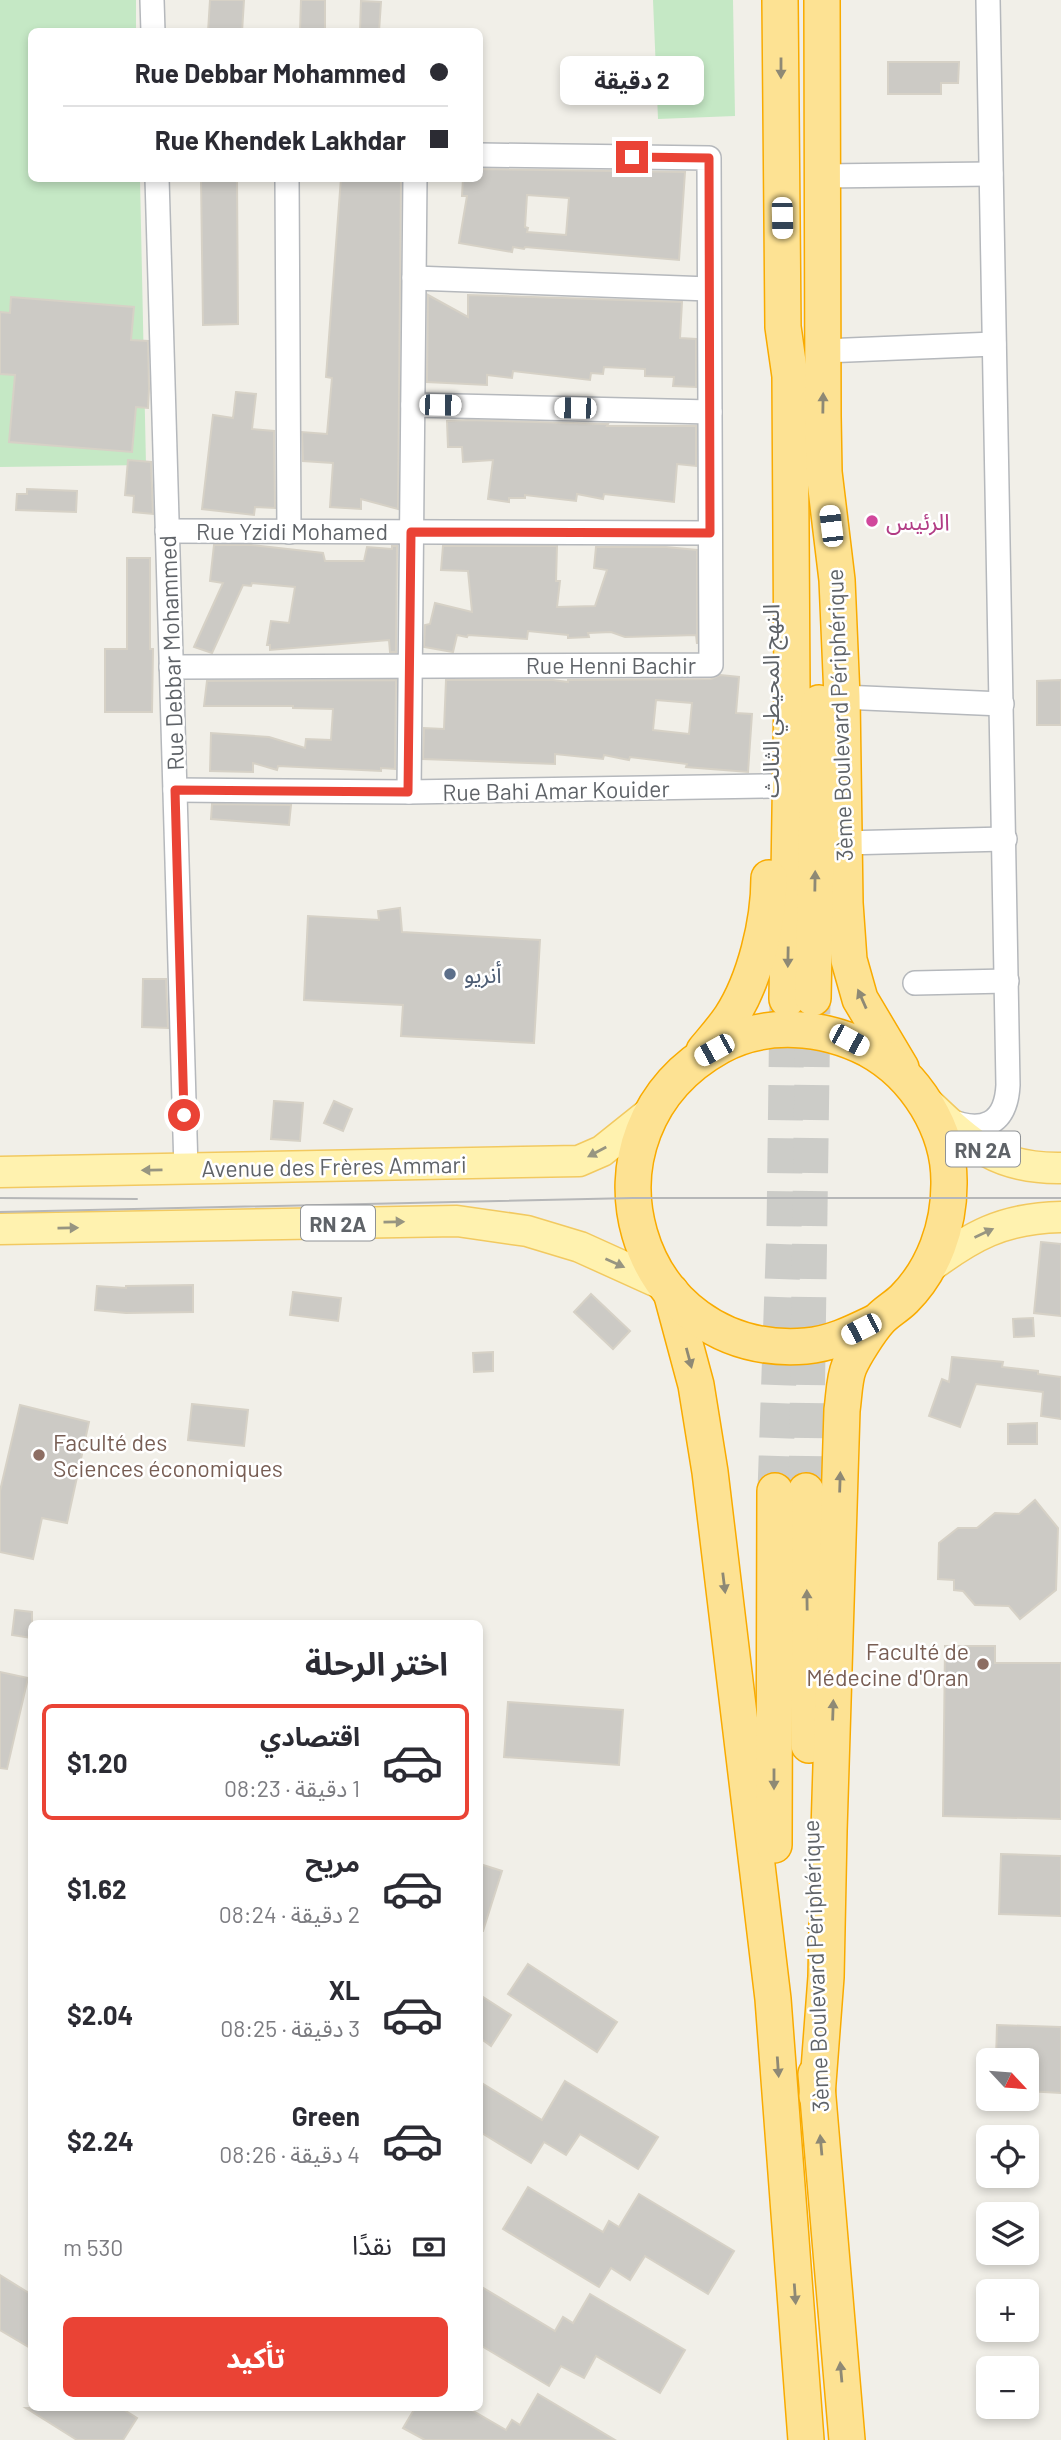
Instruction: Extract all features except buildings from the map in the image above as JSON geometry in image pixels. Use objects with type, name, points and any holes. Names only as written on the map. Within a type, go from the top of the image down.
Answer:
[{"type":"highway","name":"3ème Boulevard Périphérique","points":[[780,0],[783,327],[790,376],[792,662],[800,999]]},
{"type":"highway","name":"3ème Boulevard Périphérique","points":[[822,0],[824,472],[837,580],[842,697],[843,843],[849,960],[860,999],[924,1098],[936,1123],[945,1152],[949,1182],[948,1213],[943,1232],[926,1270],[905,1298],[878,1321]]},
{"type":"highway","name":"النهج المحيطي الثالث","points":[[699,1058],[732,1017],[752,973],[769,905],[771,364],[783,327]]},
{"type":"highway","name":"النهج المحيطي الثالث","points":[[800,999],[824,472]]},
{"type":"highway","points":[[878,1321],[844,1338],[807,1346],[769,1346],[732,1336],[699,1318],[668,1289],[648,1259],[638,1230],[633,1198],[633,1169],[640,1139],[652,1111],[672,1082],[699,1058],[744,1036],[779,1029],[815,1030],[849,1040],[881,1056],[924,1098]]},
{"type":"highway","points":[[668,1289],[696,1385],[710,1472],[774,1999],[806,2440]]},
{"type":"highway","points":[[817,2096],[826,1977],[828,1831],[842,1410],[849,1367],[878,1321]]},
{"type":"highway","name":"3ème Boulevard Périphérique","points":[[774,1999],[790,1491],[817,2096],[847,2440]]},
{"type":"main road","name":"RN 2A","points":[[924,1098],[968,1141],[1007,1162],[1037,1168],[1061,1168]]},
{"type":"main road","name":"Avenue des Frères Ammari","points":[[0,1172],[579,1161],[602,1151],[652,1111]]},
{"type":"main road","points":[[926,1270],[959,1246],[990,1229],[1036,1217],[1061,1217]]},
{"type":"main road","name":"RN 2A","points":[[0,1229],[457,1221],[527,1231],[580,1247],[668,1289]]},
{"type":"street","points":[[152,0],[153,28]]},
{"type":"street","points":[[924,1098],[972,1128],[990,1124],[1000,1114],[1007,1100],[988,0]]},
{"type":"street","name":"Rue Henni Bachir","points":[[171,667],[710,665],[709,158],[483,155]]},
{"type":"street","points":[[823,176],[991,174]]},
{"type":"street","name":"Rue Debbar Mohammed","points":[[157,182],[186,1169]]},
{"type":"street","points":[[287,182],[289,532]]},
{"type":"street","points":[[408,792],[415,182]]},
{"type":"street","points":[[414,278],[709,289]]},
{"type":"street","points":[[824,351],[994,344]]},
{"type":"street","points":[[413,405],[710,412]]},
{"type":"street","name":"Rue Yzidi Mohamed","points":[[167,531],[710,533]]},
{"type":"street","points":[[842,697],[1002,704]]},
{"type":"street","name":"Rue Bahi Amar Kouider","points":[[175,790],[408,792],[770,786]]},
{"type":"street","points":[[843,843],[1004,839]]},
{"type":"street","points":[[915,983],[1007,981]]},
{"type":"green space","points":[[0,0],[136,0],[136,28],[28,28],[28,182],[140,182],[146,465],[0,467]]},
{"type":"green space","points":[[653,0],[733,0],[735,116],[658,119]]},
{"type":"tunnel","points":[[775,1491],[784,1229],[787,999]]},
{"type":"tunnel","points":[[806,1491],[813,1001]]},
{"type":"tram line","points":[[0,1198],[137,1199]]},
{"type":"tram line","points":[[0,1212],[633,1198],[1061,1198]]},
{"type":"place","name":"الرئيس","points":[[872,521]]},
{"type":"place","name":"أنريو","points":[[450,974]]},
{"type":"place","name":"Faculté des Sciences économiques","points":[[39,1455]]},
{"type":"place","name":"Faculté de Médecine d'Oran","points":[[983,1664]]},
{"type":"route","points":[[184,1115],[175,790],[408,792],[411,532],[710,533],[709,158],[632,157]]}]
